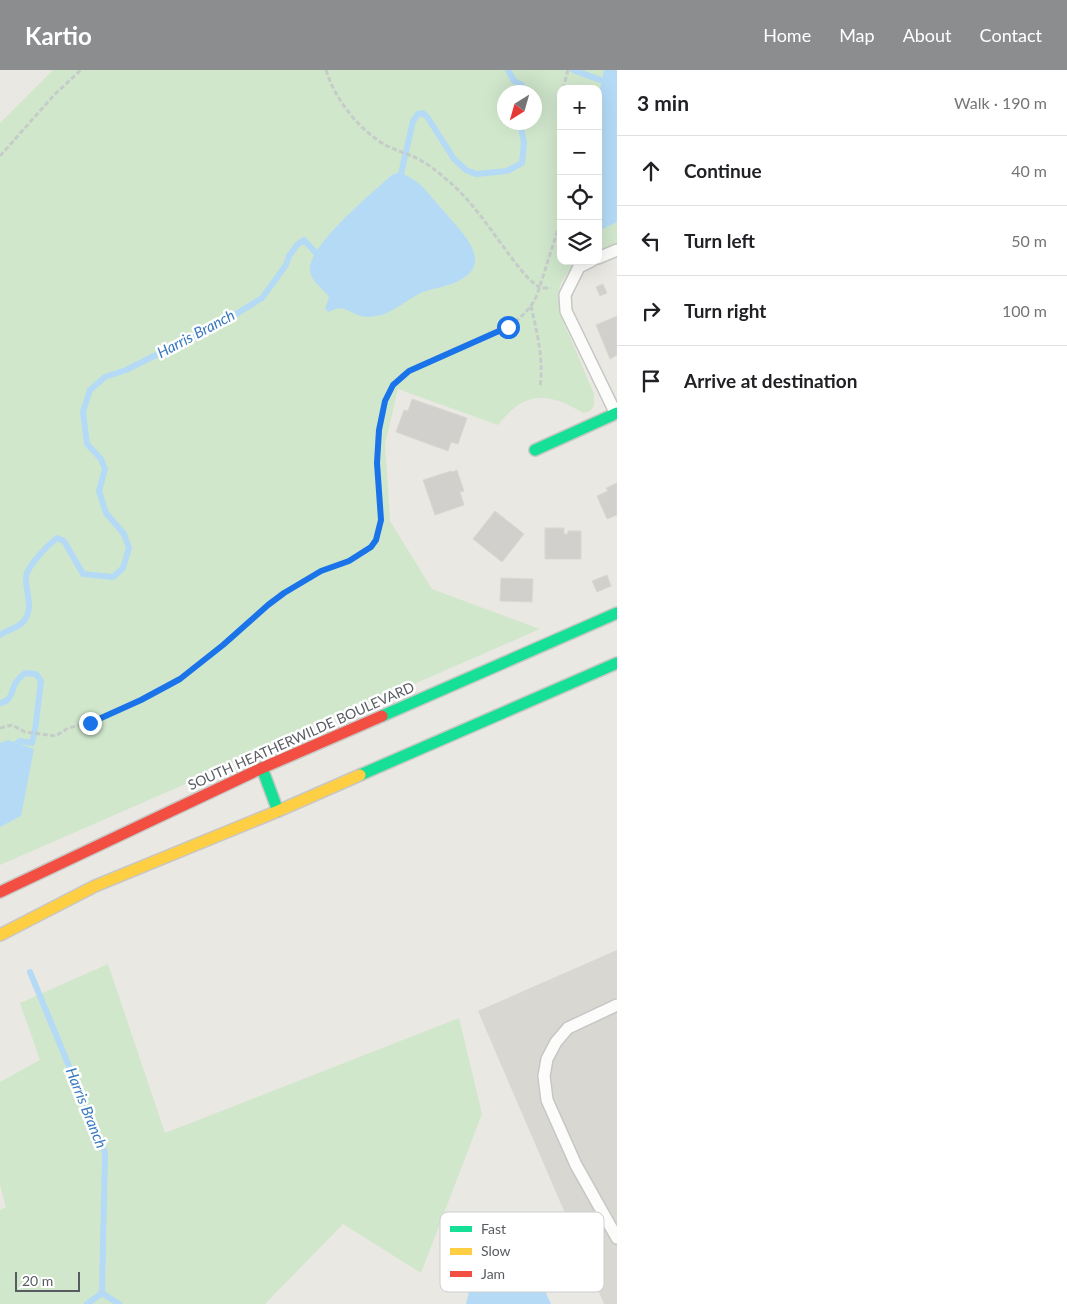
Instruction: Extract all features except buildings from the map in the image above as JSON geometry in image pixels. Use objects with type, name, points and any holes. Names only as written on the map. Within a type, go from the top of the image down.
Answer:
[{"type":"main road","points":[[535,450],[617,414]]},
{"type":"main road","name":"SOUTH HEATHERWILDE BOULEVARD","points":[[0,892],[262,768],[617,613]]},
{"type":"main road","points":[[0,936],[96,886],[278,811],[617,663]]},
{"type":"main road","points":[[262,768],[278,811]]},
{"type":"lane","points":[[602,256],[617,250]]},
{"type":"lane","points":[[583,265],[579,267],[565,295],[566,311],[617,414]]},
{"type":"lane","points":[[602,1212],[576,1165],[547,1100],[544,1076],[547,1059],[556,1042],[568,1028],[617,1005]]},
{"type":"lane","points":[[604,1215],[617,1238]]},
{"type":"path","points":[[0,156],[55,94],[81,70]]},
{"type":"path","points":[[326,70],[345,107],[357,121],[378,140],[400,152],[414,156],[448,180],[468,200],[525,274],[540,288],[554,288]]},
{"type":"path","points":[[564,85],[568,70]]},
{"type":"path","points":[[0,728],[12,725],[30,734],[56,736],[68,728],[90,723],[141,700],[180,679],[284,593],[321,571],[349,561],[371,547],[376,540],[381,520],[377,463],[379,430],[385,401],[393,385],[409,371],[508,327],[530,306],[540,288],[557,233]]},
{"type":"path","points":[[530,306],[537,334],[542,376],[540,387]]},
{"type":"shaded area","points":[[617,950],[617,1304],[604,1304],[599,1292],[604,1292],[604,1212],[564,1212],[478,1011]]},
{"type":"green space","points":[[53,70],[617,70],[617,243],[602,249],[602,85],[557,85],[557,265],[576,265],[562,281],[558,300],[563,321],[594,394],[594,406],[590,411],[584,413],[559,401],[537,398],[516,407],[498,425],[398,389],[385,444],[390,521],[432,589],[540,629],[0,865],[0,123]]},
{"type":"green space","points":[[108,964],[165,1133],[459,1018],[482,1114],[444,1212],[440,1212],[440,1223],[421,1273],[343,1224],[265,1304],[0,1304],[0,1210],[6,1207],[0,1185],[0,1082],[40,1060],[20,1003]]},
{"type":"water","points":[[604,70],[617,70],[617,222],[602,229],[602,85]]},
{"type":"water","points":[[397,173],[417,182],[458,227],[472,247],[475,256],[474,266],[468,274],[456,282],[423,292],[381,315],[373,317],[363,316],[338,308],[329,312],[325,309],[329,297],[312,277],[310,269],[312,259],[330,233],[392,175]]},
{"type":"water","points":[[8,740],[34,749],[21,816],[0,827],[0,743]]},
{"type":"water","points":[[469,1292],[546,1292],[551,1304],[466,1304]]},
{"type":"waterway","name":"Harris Branch","points":[[508,70],[514,81],[522,85]]},
{"type":"waterway","points":[[573,70],[617,86]]},
{"type":"waterway","name":"Harris Branch","points":[[397,181],[401,174],[413,121],[418,114],[423,113],[428,118],[454,159],[466,170],[476,174],[507,171],[522,163],[524,143],[522,130]]},
{"type":"waterway","name":"Harris Branch","points":[[0,635],[18,626],[27,617],[29,606],[26,582],[27,572],[38,556],[57,538],[64,541],[83,574],[113,577],[123,568],[129,548],[124,534],[106,513],[99,491],[105,469],[101,459],[87,444],[83,412],[90,390],[105,377],[126,370],[228,319],[262,298],[286,265],[289,256],[297,245],[304,240],[316,253],[323,253]]},
{"type":"waterway","name":"Harris Branch","points":[[0,703],[9,698],[16,682],[25,673],[36,674],[41,681],[32,743],[20,741],[12,747]]},
{"type":"waterway","name":"Harris Branch","points":[[30,972],[105,1153],[102,1293]]},
{"type":"waterway","points":[[102,1293],[119,1304]]},
{"type":"waterway","name":"Harris Branch","points":[[87,1304],[102,1293]]},
{"type":"traffic: fast","points":[[535,450],[617,413]]},
{"type":"traffic: fast","points":[[382,716],[617,613]]},
{"type":"traffic: fast","points":[[360,775],[617,663]]},
{"type":"traffic: fast","points":[[262,768],[278,811]]},
{"type":"traffic: slow","points":[[0,935],[95,886],[278,811],[360,775]]},
{"type":"traffic: jam","points":[[0,892],[262,768],[382,716]]},
{"type":"route","points":[[90,723],[141,700],[180,679],[284,593],[321,571],[349,561],[371,547],[376,540],[381,520],[377,463],[379,430],[385,401],[393,385],[403,374],[508,327]]}]
